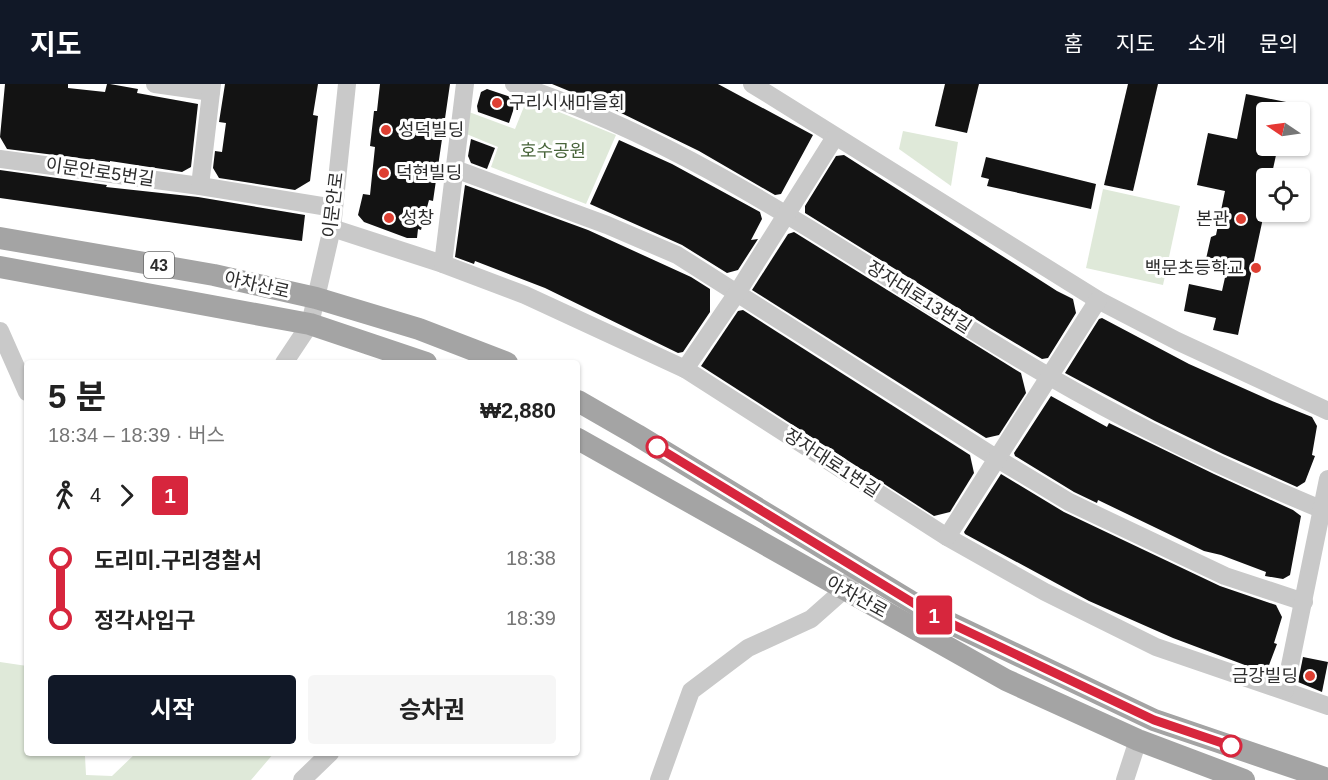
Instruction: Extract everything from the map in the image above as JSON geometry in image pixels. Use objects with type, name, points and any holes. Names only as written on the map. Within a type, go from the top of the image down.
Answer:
[{"type":"main road","name":"아차산로","points":[[0,238],[214,275],[316,298],[419,329],[499,360]]},
{"type":"main road","name":"아차산로","points":[[0,267],[310,324],[417,360]]},
{"type":"main road","name":"아차산로","points":[[580,402],[933,615],[1154,720],[1328,779]]},
{"type":"main road","name":"아차산로","points":[[580,440],[1006,681],[1138,740],[1244,780]]},
{"type":"street","points":[[155,84],[211,88],[200,186]]},
{"type":"street","name":"이문안로","points":[[310,324],[332,228],[346,84]]},
{"type":"street","points":[[443,264],[465,84]]},
{"type":"street","name":"장자대로13번길","points":[[514,84],[548,95],[672,150],[786,214],[1049,377],[1154,434],[1256,482],[1323,510]]},
{"type":"street","points":[[752,84],[1098,300],[1177,341],[1328,411]]},
{"type":"street","points":[[685,369],[737,293],[835,137]]},
{"type":"street","name":"이문안로5번길","points":[[0,159],[200,186],[334,208]]},
{"type":"street","points":[[455,170],[607,225],[677,255],[1069,502],[1225,576],[1304,602]]},
{"type":"street","name":"장자대로1번길","points":[[332,228],[443,264],[525,295],[685,369],[947,537],[1045,592],[1156,647],[1328,706]]},
{"type":"street","points":[[947,537],[1098,300]]},
{"type":"street","points":[[286,360],[310,324]]},
{"type":"street","points":[[0,331],[24,385]]},
{"type":"street","points":[[1285,690],[1328,479]]},
{"type":"street","points":[[659,780],[691,691],[748,648],[812,619],[844,589],[856,568]]},
{"type":"street","points":[[1125,780],[1138,740]]},
{"type":"street","points":[[302,780],[327,756]]},
{"type":"green space","name":"호수공원","points":[[527,99],[616,135],[586,204],[491,167],[498,147],[464,133],[469,112],[515,129]]},
{"type":"green space","points":[[903,131],[958,142],[951,186],[899,149]]},
{"type":"green space","points":[[1103,189],[1180,206],[1163,285],[1086,268]]},
{"type":"green space","points":[[0,662],[24,666],[24,756],[85,756],[86,775],[112,776],[133,756],[271,756],[251,780],[0,780]]},
{"type":"building","points":[[5,84],[68,84],[68,88],[105,92],[107,84],[110,84],[138,89],[137,93],[198,104],[191,167],[182,172],[7,149],[0,137]]},
{"type":"building","points":[[225,84],[318,84],[313,115],[318,116],[310,181],[295,190],[219,178],[213,168],[215,151],[222,152],[226,123],[219,122]]},
{"type":"building","points":[[380,84],[450,84],[433,201],[429,200],[417,238],[407,238],[364,222],[358,215],[363,194],[370,195],[375,147],[370,146]]},
{"type":"building","points":[[552,84],[718,84],[813,135],[781,194],[775,195],[699,151],[615,110]]},
{"type":"building","points":[[945,84],[979,84],[967,133],[935,126]]},
{"type":"building","points":[[1128,84],[1158,84],[1133,191],[1104,185]]},
{"type":"building","name":"구리시새마을회","points":[[487,89],[517,99],[509,123],[478,112],[477,106],[481,92]]},
{"type":"building","name":"본관","points":[[1246,94],[1286,102],[1256,102],[1256,156],[1276,156],[1273,168],[1256,168],[1256,222],[1262,222],[1238,335],[1213,330],[1216,318],[1184,311],[1189,284],[1222,291],[1228,264],[1206,259],[1211,237],[1216,235],[1225,191],[1197,185],[1208,133],[1237,139]]},
{"type":"building","points":[[471,139],[495,148],[487,169],[471,163],[468,156]]},
{"type":"building","points":[[619,140],[672,164],[760,212],[762,219],[751,240],[758,239],[738,270],[727,273],[682,245],[590,204]]},
{"type":"building","points":[[844,155],[1073,299],[1076,313],[1048,358],[1042,359],[990,328],[805,213],[805,206],[836,156]]},
{"type":"building","points":[[986,157],[1096,184],[1091,209],[987,186],[989,179],[981,177]]},
{"type":"building","points":[[0,170],[107,185],[106,187],[198,197],[305,215],[302,241],[0,198]]},
{"type":"building","points":[[465,185],[588,230],[691,277],[710,289],[710,312],[683,352],[678,353],[545,288],[475,261],[474,264],[455,257]]},
{"type":"building","points":[[794,232],[1021,373],[1026,393],[999,435],[986,438],[752,290],[788,234]]},
{"type":"building","points":[[743,310],[970,455],[974,473],[950,512],[934,516],[701,366],[738,311]]},
{"type":"building","points":[[1102,318],[1189,364],[1312,417],[1317,426],[1312,455],[1315,456],[1305,482],[1297,487],[1223,454],[1065,373],[1099,319]]},
{"type":"building","points":[[1051,396],[1107,427],[1109,423],[1293,510],[1301,516],[1290,575],[1283,579],[1265,576],[1266,572],[1204,551],[1098,500],[1097,503],[1074,492],[1015,456],[1014,453]]},
{"type":"building","points":[[1001,474],[1064,512],[1220,586],[1276,605],[1282,617],[1274,643],[1277,644],[1266,673],[1173,638],[1089,601],[965,534],[964,532]]},
{"type":"building","name":"금강빌딩","points":[[1303,657],[1328,662],[1322,692],[1298,682]]},
{"type":"bus line","name":"1","points":[[657,447],[933,615],[1154,720],[1231,746]]},
{"type":"place","name":"구리시새마을회","points":[[497,103]]},
{"type":"place","name":"성덕빌딩","points":[[386,130]]},
{"type":"place","name":"덕현빌딩","points":[[384,173]]},
{"type":"place","name":"성창","points":[[389,218]]},
{"type":"place","name":"본관","points":[[1241,219]]},
{"type":"place","name":"백문초등학교","points":[[1256,268]]},
{"type":"place","name":"금강빌딩","points":[[1310,676]]}]
